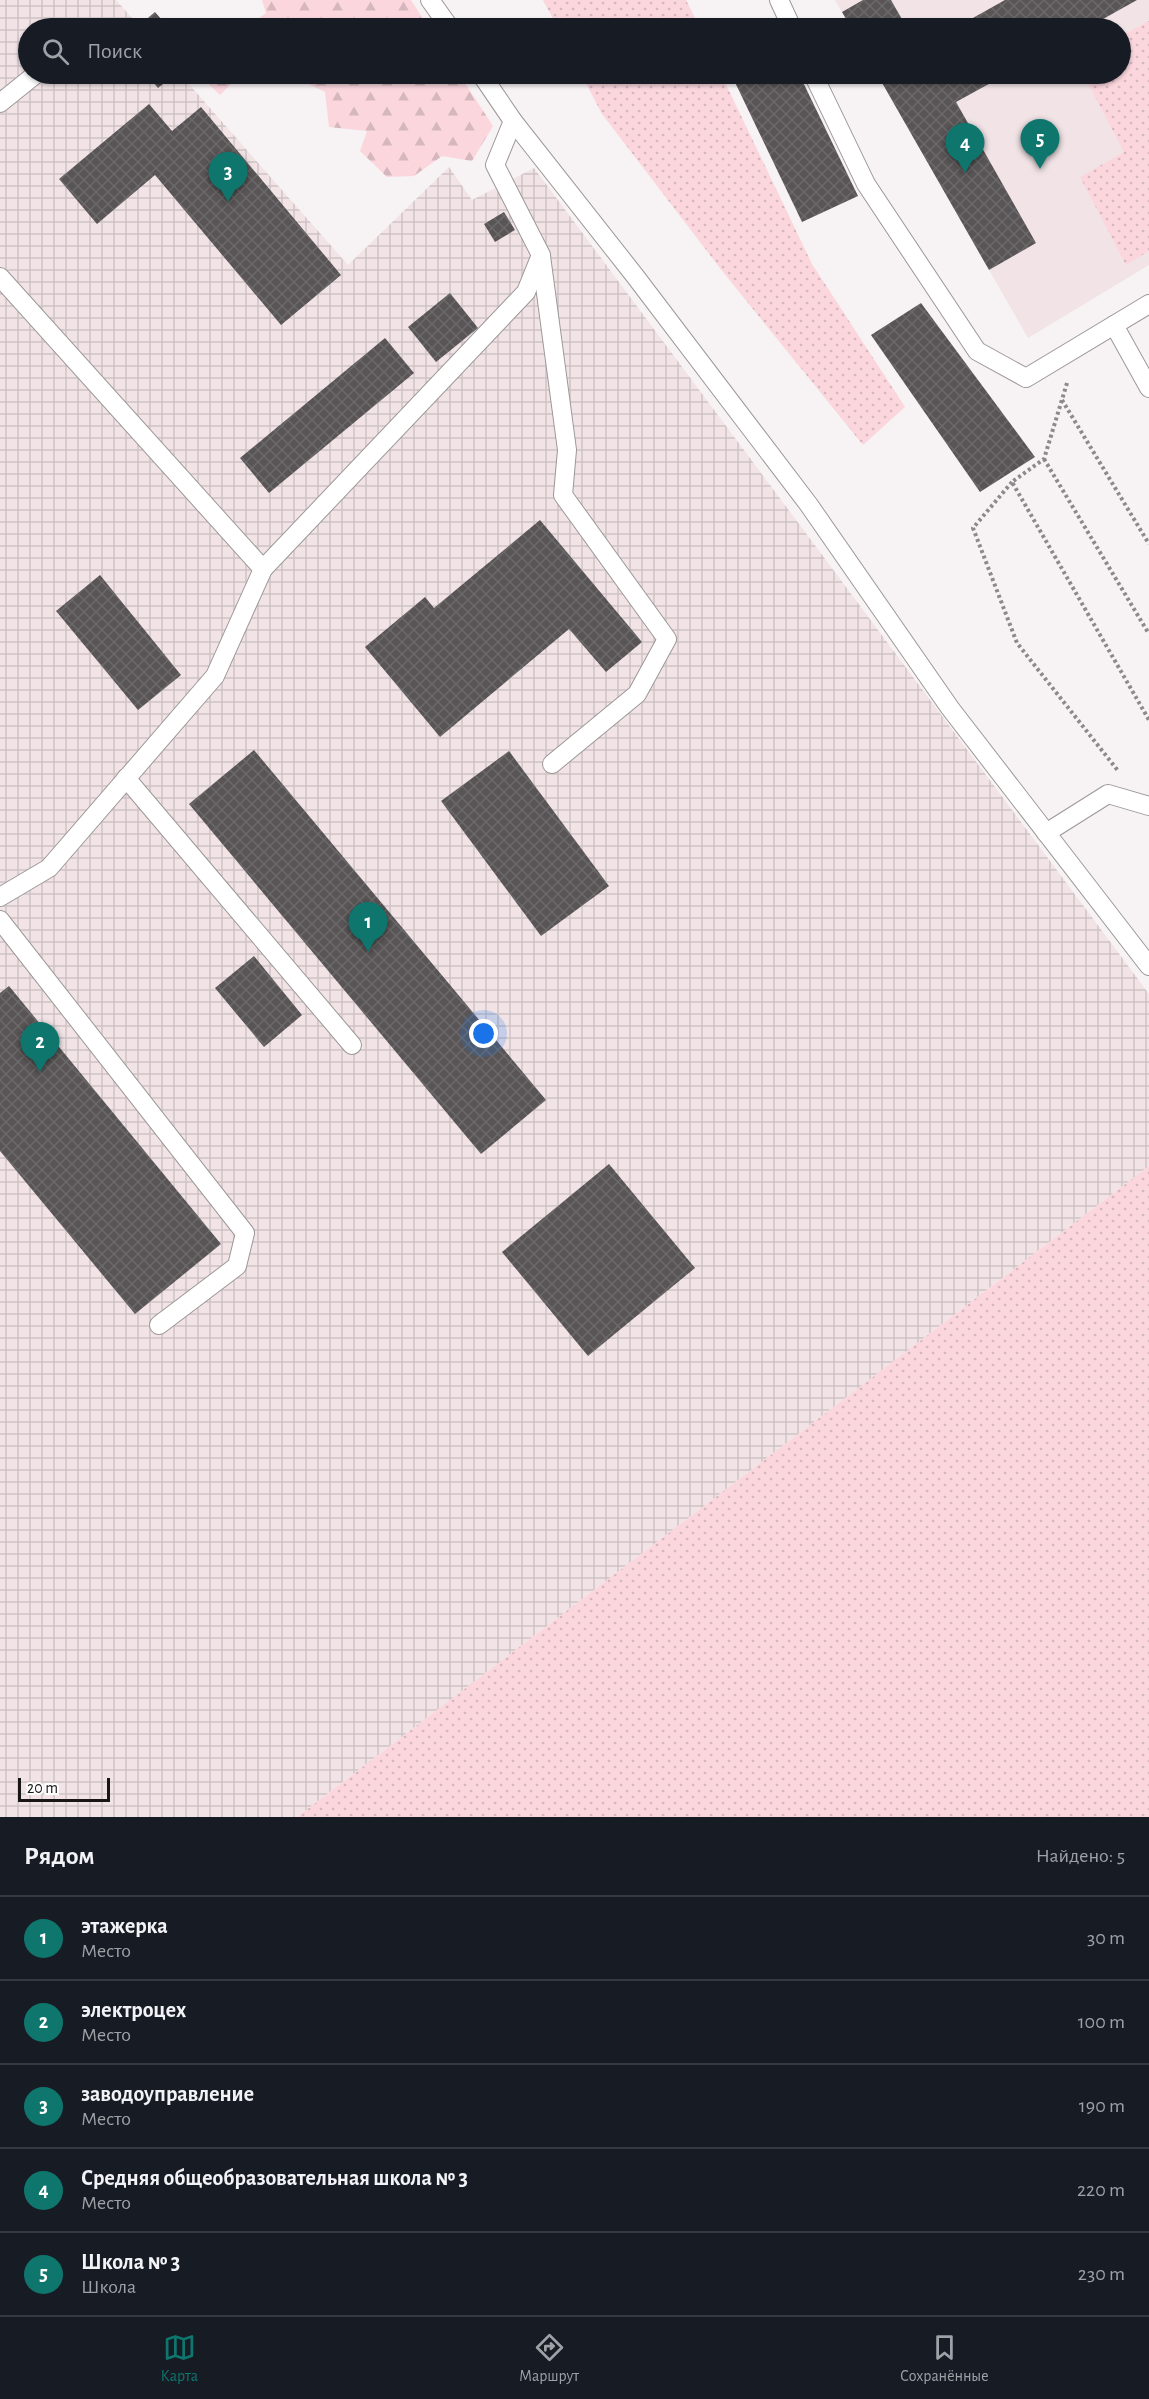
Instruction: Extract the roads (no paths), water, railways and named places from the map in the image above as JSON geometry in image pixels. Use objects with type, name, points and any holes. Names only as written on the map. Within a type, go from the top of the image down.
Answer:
[{"type":"lane","points":[[430,0],[443,18]]},
{"type":"lane","points":[[779,0],[787,18]]},
{"type":"lane","points":[[0,103],[24,84]]},
{"type":"lane","points":[[488,84],[513,121],[635,276],[809,505],[950,708],[1149,966]]},
{"type":"lane","points":[[818,84],[866,184],[978,351],[1026,378],[1149,304]]},
{"type":"lane","points":[[513,121],[495,165],[541,255],[567,450],[563,495],[667,639],[637,694],[552,764]]},
{"type":"lane","points":[[0,897],[49,868],[215,676],[263,569],[526,292],[541,255]]},
{"type":"lane","points":[[0,277],[263,569]]},
{"type":"lane","points":[[1114,325],[1149,388]]},
{"type":"lane","points":[[126,778],[352,1045]]},
{"type":"lane","points":[[1046,833],[1108,795],[1149,806]]},
{"type":"lane","points":[[0,920],[245,1233],[237,1266],[159,1325]]},
{"type":"place","name":"Школа № 3","points":[[1040,169]]},
{"type":"place","name":"Средняя общеобразовательная школа № 3","points":[[965,173]]},
{"type":"place","name":"заводоуправление","points":[[228,202]]},
{"type":"place","name":"этажерка","points":[[368,952]]},
{"type":"place","name":"электроцех","points":[[40,1072]]}]
